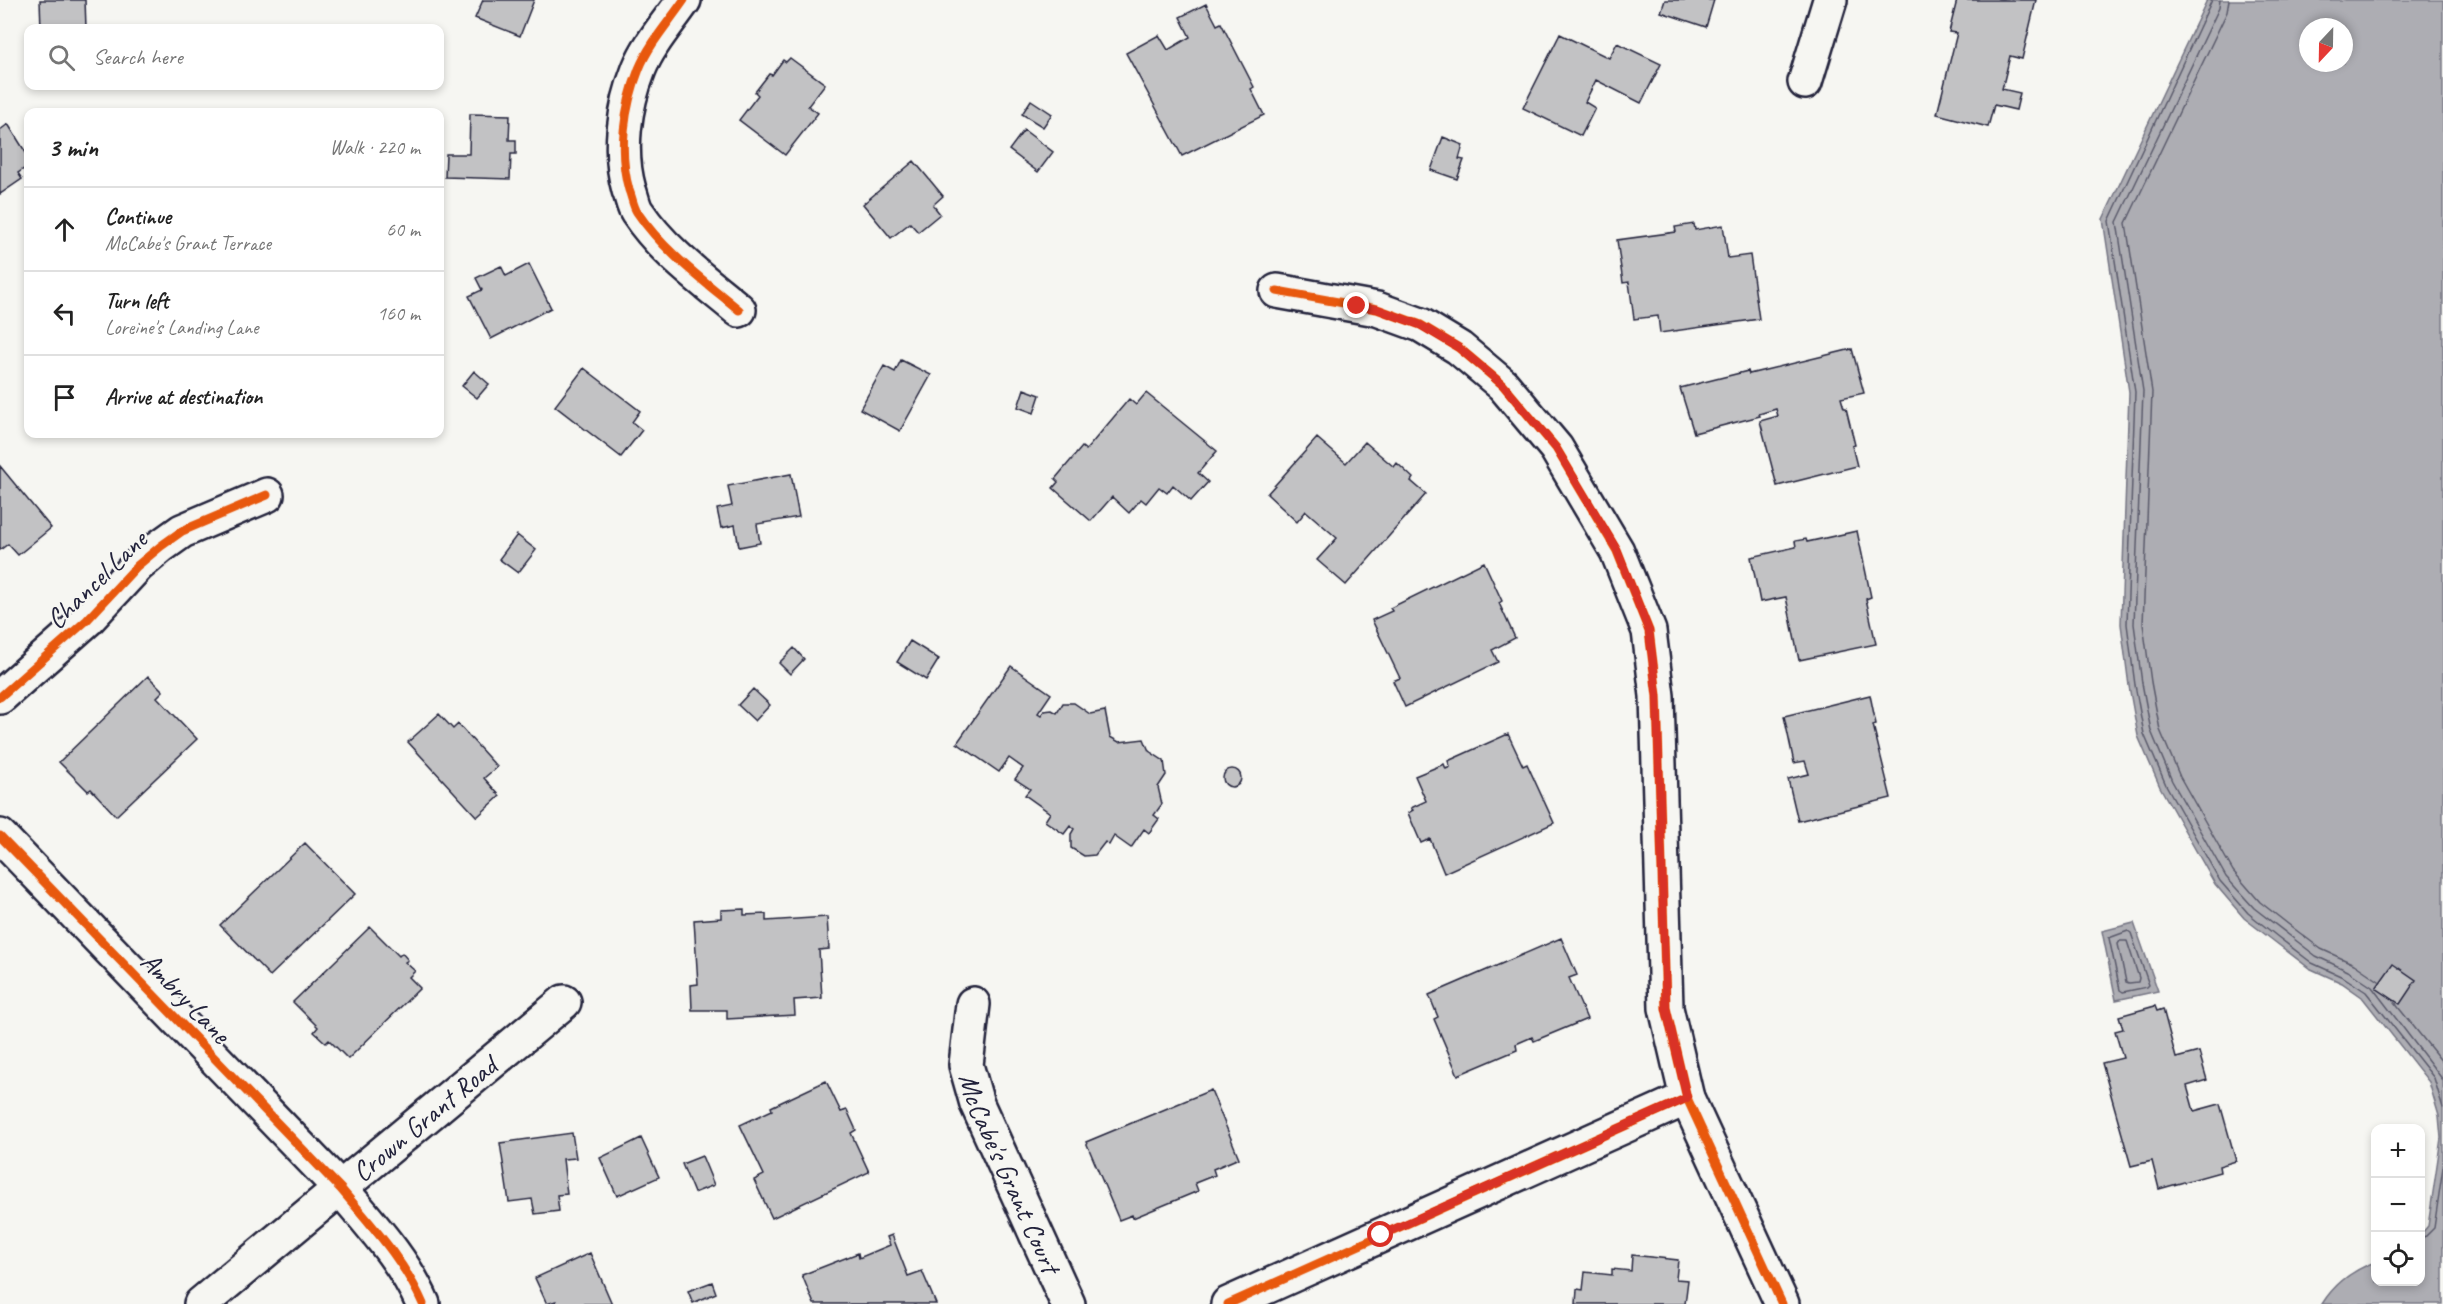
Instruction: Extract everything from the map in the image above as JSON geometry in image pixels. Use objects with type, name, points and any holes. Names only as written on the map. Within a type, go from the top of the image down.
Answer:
[{"type":"street","points":[[684,0],[654,42],[640,68],[629,102],[622,146],[624,173],[635,210],[656,236],[682,263],[739,310]]},
{"type":"street","points":[[1805,82],[1830,0]]},
{"type":"street","points":[[1277,291],[1377,309],[1420,325],[1459,348],[1503,385],[1556,448],[1617,550],[1649,631],[1657,696],[1666,1008],[1687,1098],[1782,1304]]},
{"type":"street","name":"Chancel Lane","points":[[0,697],[87,620],[137,566],[161,546],[182,531],[267,495]]},
{"type":"street","name":"Ambry Lane","points":[[0,836],[340,1189],[386,1243],[414,1284],[423,1304]]},
{"type":"street","name":"Crown Grant Road","points":[[201,1304],[564,1002]]},
{"type":"street","name":"McCabe's Grant Court","points":[[973,1004],[966,1065],[978,1104],[1068,1304]]},
{"type":"street","points":[[1228,1304],[1687,1098]]},
{"type":"water","points":[[2207,0],[2443,0],[2443,1304],[2322,1304],[2345,1278],[2371,1264],[2371,1286],[2425,1286],[2425,1229],[2428,1226],[2441,1138],[2439,1116],[2429,1082],[2362,997],[2342,983],[2309,968],[2275,942],[2244,918],[2215,884],[2160,787],[2138,736],[2121,624],[2129,392],[2103,219]]},
{"type":"water","points":[[2134,923],[2158,991],[2116,1000],[2102,931]]},
{"type":"building","points":[[40,0],[85,0],[86,24],[41,24]]},
{"type":"building","points":[[483,0],[534,0],[520,36],[475,18]]},
{"type":"building","points":[[1665,0],[1714,0],[1706,27],[1661,12]]},
{"type":"building","points":[[1957,0],[2036,0],[2022,59],[2010,56],[2002,89],[2020,93],[2016,110],[1994,105],[1988,127],[1937,114],[1957,33],[1949,32]]},
{"type":"building","points":[[1206,4],[1217,25],[1221,23],[1254,87],[1251,89],[1264,115],[1182,156],[1126,53],[1159,35],[1168,50],[1190,37],[1180,17]]},
{"type":"building","points":[[1560,34],[1609,58],[1617,43],[1661,64],[1641,103],[1596,80],[1585,102],[1595,108],[1581,136],[1523,108]]},
{"type":"building","points":[[790,58],[825,84],[808,106],[818,113],[785,155],[739,120],[758,95],[755,92],[769,74],[772,75],[783,60],[786,62]]},
{"type":"building","points":[[1031,100],[1052,114],[1043,127],[1022,114]]},
{"type":"building","points":[[470,114],[510,115],[509,140],[516,140],[516,154],[511,154],[510,179],[445,177],[446,154],[469,154]]},
{"type":"building","points":[[8,124],[24,150],[24,169],[18,173],[22,179],[0,194],[0,130]]},
{"type":"building","points":[[1024,130],[1053,152],[1038,172],[1009,150]]},
{"type":"building","points":[[1443,137],[1463,145],[1459,159],[1464,160],[1457,179],[1431,170]]},
{"type":"building","points":[[914,161],[943,196],[933,205],[940,214],[918,232],[910,223],[891,238],[863,204]]},
{"type":"building","points":[[1694,224],[1695,230],[1723,225],[1728,258],[1750,255],[1759,319],[1660,333],[1658,316],[1634,319],[1629,282],[1623,283],[1617,240],[1676,232],[1675,227]]},
{"type":"building","points":[[529,264],[551,308],[491,339],[469,296],[482,290],[476,278],[501,266],[506,276]]},
{"type":"building","points":[[1852,349],[1864,393],[1841,398],[1846,408],[1855,445],[1852,446],[1857,466],[1777,486],[1760,421],[1778,416],[1776,409],[1759,414],[1760,416],[1694,433],[1680,388]]},
{"type":"building","points":[[901,360],[931,375],[900,431],[860,409],[884,366],[895,372]]},
{"type":"building","points":[[584,368],[640,411],[632,422],[642,430],[621,457],[555,406]]},
{"type":"building","points":[[474,371],[489,384],[477,398],[462,386]]},
{"type":"building","points":[[1024,389],[1040,395],[1034,413],[1018,407]]},
{"type":"building","points":[[1146,393],[1217,451],[1198,473],[1208,482],[1191,501],[1173,485],[1167,493],[1159,487],[1146,503],[1141,499],[1129,513],[1112,497],[1091,521],[1053,488],[1058,482],[1055,479],[1082,447],[1086,450],[1129,399],[1136,405]]},
{"type":"building","points":[[1317,438],[1346,463],[1365,442],[1394,467],[1397,463],[1413,478],[1411,481],[1426,494],[1346,585],[1317,560],[1337,538],[1306,511],[1297,522],[1267,494]]},
{"type":"building","points":[[0,466],[51,528],[18,555],[8,544],[0,550]]},
{"type":"building","points":[[791,474],[799,517],[757,524],[760,543],[739,547],[735,525],[721,528],[717,509],[732,506],[728,486]]},
{"type":"building","points":[[1857,531],[1871,597],[1866,599],[1876,644],[1799,660],[1786,597],[1760,602],[1751,557],[1796,547],[1795,541],[1806,539],[1807,542]]},
{"type":"building","points":[[517,535],[536,550],[518,573],[499,559]]},
{"type":"building","points":[[1484,562],[1502,601],[1499,603],[1515,638],[1492,650],[1498,662],[1405,707],[1393,681],[1400,678],[1372,620],[1392,611],[1390,608]]},
{"type":"building","points":[[910,641],[939,659],[926,680],[897,662]]},
{"type":"building","points":[[794,648],[804,659],[790,674],[779,663]]},
{"type":"building","points":[[1011,666],[1051,694],[1038,713],[1041,715],[1044,711],[1052,710],[1057,713],[1063,703],[1074,703],[1090,714],[1105,711],[1110,737],[1119,742],[1144,739],[1149,751],[1164,761],[1166,775],[1158,787],[1162,804],[1154,815],[1159,819],[1149,833],[1144,829],[1131,848],[1114,836],[1109,845],[1105,842],[1095,855],[1084,856],[1071,848],[1071,834],[1074,829],[1070,826],[1064,834],[1045,821],[1050,813],[1025,795],[1030,789],[1015,779],[1023,768],[1009,758],[999,772],[957,743]]},
{"type":"building","points":[[148,676],[163,691],[157,697],[197,739],[116,816],[91,789],[88,791],[59,762]]},
{"type":"building","points":[[753,689],[770,705],[755,721],[738,705]]},
{"type":"building","points":[[1870,695],[1876,724],[1873,725],[1891,798],[1798,821],[1788,779],[1809,774],[1805,761],[1794,763],[1784,716]]},
{"type":"building","points":[[439,714],[453,729],[458,724],[497,767],[484,778],[500,796],[477,817],[408,742]]},
{"type":"building","points":[[1508,734],[1523,766],[1527,764],[1554,823],[1444,873],[1430,839],[1421,843],[1408,813],[1413,810],[1411,808],[1426,801],[1415,776],[1444,764],[1446,769],[1450,767],[1448,761]]},
{"type":"building","points":[[1228,769],[1236,769],[1241,774],[1239,785],[1228,787],[1223,782],[1223,774]]},
{"type":"building","points":[[305,843],[355,894],[270,976],[220,925]]},
{"type":"building","points":[[744,909],[744,915],[766,914],[766,921],[827,917],[829,949],[819,950],[822,998],[794,1000],[795,1015],[727,1019],[727,1010],[692,1010],[691,985],[698,984],[694,920],[721,918],[721,910]]},
{"type":"building","points":[[370,927],[399,956],[402,953],[408,960],[405,962],[415,971],[409,977],[420,988],[348,1059],[329,1040],[326,1043],[314,1032],[318,1027],[293,1002]]},
{"type":"building","points":[[1561,938],[1577,975],[1569,978],[1587,1019],[1534,1041],[1532,1037],[1516,1044],[1517,1050],[1458,1075],[1434,1019],[1438,1017],[1429,995]]},
{"type":"building","points":[[2393,964],[2416,980],[2400,1004],[2376,988]]},
{"type":"building","points":[[2155,1006],[2157,1011],[2163,1009],[2176,1058],[2199,1052],[2207,1080],[2187,1086],[2194,1111],[2220,1104],[2236,1161],[2219,1166],[2220,1172],[2159,1189],[2152,1161],[2131,1166],[2102,1063],[2123,1058],[2115,1031],[2123,1029],[2119,1016]]},
{"type":"building","points":[[826,1081],[841,1112],[847,1110],[856,1130],[851,1133],[869,1172],[772,1218],[754,1180],[764,1175],[740,1125],[772,1110],[771,1107]]},
{"type":"building","points":[[1211,1090],[1239,1158],[1213,1169],[1215,1175],[1195,1183],[1198,1191],[1133,1218],[1132,1215],[1119,1220],[1086,1142]]},
{"type":"building","points":[[572,1133],[576,1158],[563,1159],[567,1194],[557,1195],[559,1211],[535,1214],[532,1199],[509,1202],[500,1143]]},
{"type":"building","points":[[641,1138],[659,1177],[617,1196],[600,1158]]},
{"type":"building","points":[[702,1156],[714,1185],[694,1193],[682,1164]]},
{"type":"building","points":[[892,1235],[908,1276],[922,1271],[936,1304],[814,1304],[802,1275],[858,1253],[859,1258],[890,1245],[887,1237]]},
{"type":"building","points":[[590,1253],[612,1304],[557,1304],[556,1301],[547,1304],[535,1278]]},
{"type":"building","points":[[1632,1255],[1678,1260],[1676,1279],[1688,1280],[1685,1304],[1576,1304],[1577,1289],[1583,1290],[1585,1272],[1612,1275],[1612,1269],[1631,1271]]},
{"type":"building","points":[[712,1282],[716,1293],[693,1303],[688,1291]]},
{"type":"cycle path","points":[[684,0],[648,51],[634,84],[624,129],[626,175],[634,207],[647,226],[684,264],[739,310]]},
{"type":"cycle path","points":[[1277,291],[1377,309],[1421,325],[1459,348],[1503,385],[1556,448],[1617,551],[1649,631],[1657,696],[1666,1008],[1687,1098],[1782,1304]]},
{"type":"cycle path","points":[[0,697],[87,620],[137,566],[161,546],[182,531],[267,495]]},
{"type":"cycle path","points":[[0,836],[341,1189],[397,1258],[423,1304]]},
{"type":"cycle path","points":[[1228,1304],[1687,1098]]},
{"type":"route","points":[[1357,306],[1377,309],[1420,325],[1459,348],[1503,385],[1556,448],[1617,550],[1649,631],[1652,653],[1657,696],[1666,1008],[1687,1098],[1381,1235]]}]
